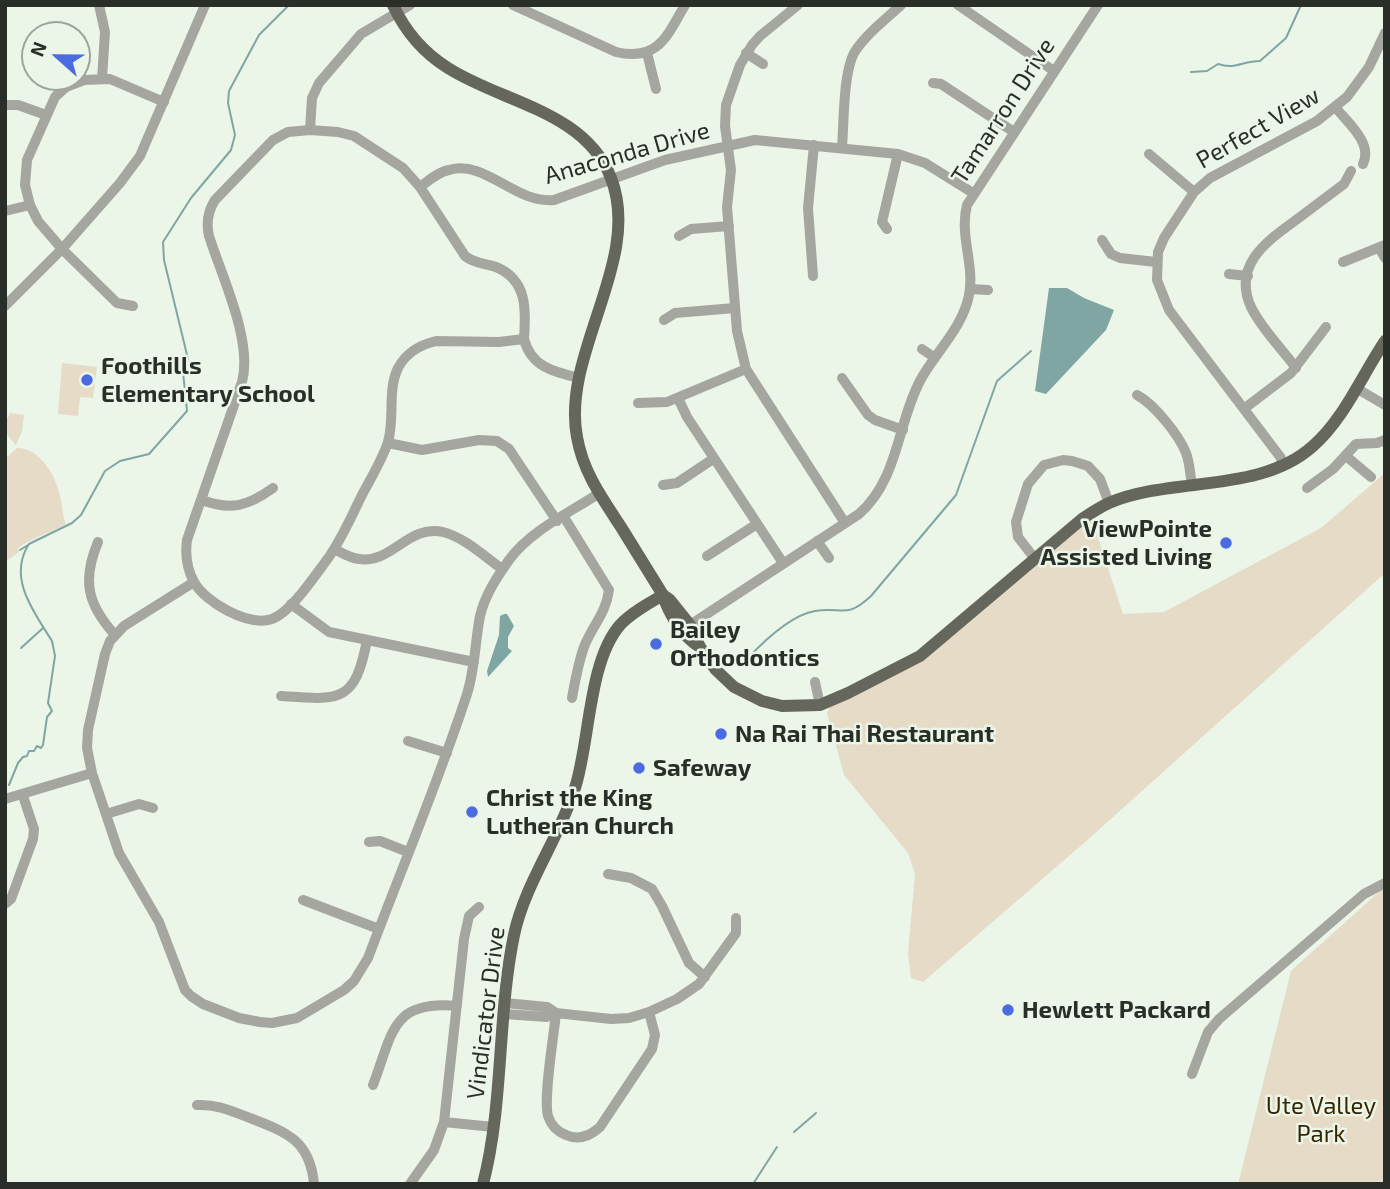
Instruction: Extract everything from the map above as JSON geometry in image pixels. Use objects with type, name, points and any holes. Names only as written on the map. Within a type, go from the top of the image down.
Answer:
[{"type":"main road","points":[[395,9],[415,39],[446,67],[554,118],[576,132],[597,153],[611,179],[619,216],[617,240],[579,378],[575,406],[576,435],[583,464],[598,494],[663,594],[666,604],[689,641],[700,647]]},
{"type":"main road","points":[[663,594],[690,625],[700,647],[724,679],[747,695],[782,706],[820,705],[848,694],[904,659],[931,648],[972,606],[1082,519],[1109,503],[1136,495],[1282,467],[1306,452],[1325,435],[1385,341]]},
{"type":"main road","name":"Vindicator Drive","points":[[483,1184],[493,1127],[505,1008],[518,921],[576,787],[603,655],[621,624],[663,594]]},
{"type":"street","points":[[99,5],[106,32],[102,79]]},
{"type":"street","points":[[5,306],[62,249],[140,156],[205,5]]},
{"type":"street","points":[[310,130],[312,99],[319,83],[356,39],[395,9],[410,5]]},
{"type":"street","points":[[513,5],[616,52],[633,55],[647,53],[662,43],[685,5]]},
{"type":"street","points":[[799,5],[760,36],[746,53],[726,105],[727,147],[731,170],[727,207],[735,308],[739,344],[746,369],[845,523]]},
{"type":"street","points":[[842,147],[849,70],[853,55],[863,41],[901,5]]},
{"type":"street","points":[[958,5],[1054,71]]},
{"type":"street","name":"Tamarron Drive","points":[[690,625],[845,523],[866,508],[879,492],[920,382],[964,312],[971,289],[964,223],[967,205],[1095,6]]},
{"type":"street","name":"Perfect View","points":[[1156,262],[1164,238],[1194,192],[1217,174],[1317,121],[1336,108],[1363,77],[1385,33]]},
{"type":"street","points":[[647,53],[656,89]]},
{"type":"street","points":[[746,53],[763,64]]},
{"type":"street","points":[[133,306],[117,303],[62,249],[38,221],[25,185],[27,160],[55,97],[66,87],[84,80],[102,79],[119,82],[164,102]]},
{"type":"street","points":[[933,83],[941,84],[1014,132]]},
{"type":"street","points":[[5,105],[19,105],[46,115]]},
{"type":"street","points":[[1336,108],[1362,140],[1366,155],[1363,164]]},
{"type":"street","points":[[524,339],[499,342],[436,341],[426,343],[403,360],[394,378],[388,443],[334,549],[291,604],[273,619],[250,620],[212,600],[194,582],[187,565],[186,548],[242,382],[245,364],[242,338],[208,236],[210,207],[265,146],[288,132],[338,131],[360,138],[403,168],[419,187],[465,256],[471,261],[497,267],[519,286],[527,313],[524,339],[529,354],[540,365],[554,372],[579,378]]},
{"type":"street","name":"Anaconda Drive","points":[[419,187],[450,169],[467,169],[483,174],[524,196],[546,201],[665,160],[755,140],[898,154],[925,163],[973,193]]},
{"type":"street","points":[[813,276],[808,208],[814,145]]},
{"type":"street","points":[[887,229],[882,222],[898,154]]},
{"type":"street","points":[[1149,155],[1194,192]]},
{"type":"street","points":[[1296,368],[1254,313],[1247,295],[1253,258],[1266,242],[1344,184],[1351,171]]},
{"type":"street","points":[[5,211],[30,205]]},
{"type":"street","points":[[679,236],[691,229],[729,226]]},
{"type":"street","points":[[1102,240],[1111,254],[1120,258],[1156,262],[1159,289],[1169,310],[1281,458],[1282,467]]},
{"type":"street","points":[[1343,262],[1382,246],[1385,258]]},
{"type":"street","points":[[1229,274],[1248,276]]},
{"type":"street","points":[[971,289],[988,290]]},
{"type":"street","points":[[664,320],[675,313],[735,308]]},
{"type":"street","points":[[1245,408],[1296,368],[1326,327]]},
{"type":"street","points":[[922,349],[935,358]]},
{"type":"street","points":[[638,403],[659,404],[746,369]]},
{"type":"street","points":[[842,378],[868,415],[903,430]]},
{"type":"street","points":[[1356,388],[1385,405]]},
{"type":"street","points":[[1137,395],[1147,400],[1181,443],[1188,460],[1192,485]]},
{"type":"street","points":[[678,398],[713,459],[783,564]]},
{"type":"street","points":[[388,443],[411,449],[432,450],[479,440],[497,441],[509,449],[560,519],[610,590],[607,606],[584,645],[572,698]]},
{"type":"street","points":[[1307,488],[1334,469],[1356,444],[1385,440]]},
{"type":"street","points":[[1346,456],[1371,477]]},
{"type":"street","points":[[663,485],[677,483],[713,459]]},
{"type":"street","points":[[1035,558],[1018,537],[1016,522],[1028,484],[1043,462],[1063,460],[1088,467],[1100,479],[1109,503]]},
{"type":"street","points":[[202,500],[219,506],[239,506],[273,488]]},
{"type":"street","points":[[194,582],[124,626],[115,635],[105,654],[88,730],[92,773],[119,853],[159,922],[181,983],[191,996],[239,1018],[272,1023],[297,1018],[354,981],[369,958],[447,753],[470,683],[483,607],[502,569],[515,552],[598,494]]},
{"type":"street","points":[[707,556],[757,524]]},
{"type":"street","points":[[334,549],[352,558],[369,559],[391,551],[412,535],[440,531],[458,539],[502,569]]},
{"type":"street","points":[[98,541],[90,563],[90,595],[97,613],[115,635]]},
{"type":"street","points":[[817,541],[828,558]]},
{"type":"street","points":[[291,604],[329,632],[474,662]]},
{"type":"street","points":[[281,696],[322,699],[346,690],[361,671],[368,640]]},
{"type":"street","points":[[815,682],[820,705]]},
{"type":"street","points":[[408,741],[447,753]]},
{"type":"street","points":[[5,799],[23,796],[92,773]]},
{"type":"street","points":[[5,904],[11,899],[33,839],[33,822],[23,796]]},
{"type":"street","points":[[106,814],[139,804],[152,808]]},
{"type":"street","points":[[369,842],[380,841],[408,852]]},
{"type":"street","points":[[608,874],[631,877],[652,889],[689,963],[705,977]]},
{"type":"street","points":[[1192,1074],[1208,1032],[1219,1019],[1364,894],[1385,883]]},
{"type":"street","points":[[303,900],[379,929]]},
{"type":"street","points":[[410,1184],[433,1150],[444,1122],[464,939],[470,916],[479,907]]},
{"type":"street","points":[[505,1008],[547,1017],[556,1013],[619,1019],[649,1012],[685,995],[705,977],[736,933],[736,918]]},
{"type":"street","points":[[373,1085],[395,1028],[406,1014],[424,1006],[457,1006]]},
{"type":"street","points":[[556,1013],[547,1112],[555,1128],[578,1138],[590,1135],[600,1127],[650,1056],[654,1035],[649,1012]]},
{"type":"street","points":[[197,1105],[214,1104],[290,1136],[310,1160],[314,1184]]},
{"type":"street","points":[[444,1122],[493,1127]]},
{"type":"green space","points":[[62,363],[97,367],[93,398],[80,397],[78,416],[58,414]]},
{"type":"green space","points":[[10,413],[24,415],[22,431],[16,445],[5,426],[5,418],[8,418]]},
{"type":"green space","points":[[17,448],[33,453],[46,464],[58,488],[66,524],[24,544],[18,548],[19,552],[5,562],[5,459]]},
{"type":"green space","points":[[1385,473],[1385,573],[1084,843],[923,982],[911,978],[908,953],[915,874],[908,853],[844,775],[827,713],[834,699],[920,656],[1082,519],[1093,522],[1123,614],[1164,612],[1321,528]]},
{"type":"green space","name":"Ute Valley Park","points":[[1385,889],[1385,1184],[1238,1184],[1291,971]]},
{"type":"water","points":[[1049,288],[1067,288],[1114,310],[1106,330],[1046,394],[1035,391]]},
{"type":"water","points":[[507,614],[514,626],[508,637],[508,648],[512,651],[488,677],[487,671],[499,635],[500,616]]},
{"type":"waterway","points":[[9,785],[23,757],[37,746],[41,748],[43,745],[47,717],[52,711],[48,703],[55,656],[52,641],[31,607],[22,582],[23,557],[29,544],[72,523],[81,515],[105,471],[120,461],[149,454],[187,411],[183,372],[188,359],[164,260],[163,242],[191,198],[231,150],[235,135],[228,103],[229,91],[259,35],[289,5]]},
{"type":"waterway","points":[[1191,72],[1207,71],[1218,64],[1234,66],[1260,61],[1286,38],[1301,5]]},
{"type":"waterway","points":[[747,659],[769,637],[796,618],[815,611],[849,610],[871,596],[956,495],[997,381],[1031,351]]},
{"type":"waterway","points":[[20,550],[28,545]]},
{"type":"waterway","points":[[21,648],[43,628]]},
{"type":"waterway","points":[[794,1132],[816,1113]]},
{"type":"waterway","points":[[753,1184],[777,1147]]},
{"type":"place","name":"Foothills Elementary School","points":[[87,380]]},
{"type":"place","name":"ViewPointe Assisted Living","points":[[1226,543]]},
{"type":"place","name":"Bailey Orthodontics","points":[[656,644]]},
{"type":"place","name":"Na Rai Thai Restaurant","points":[[721,734]]},
{"type":"place","name":"Safeway","points":[[639,768]]},
{"type":"place","name":"Christ the King Lutheran Church","points":[[472,812]]},
{"type":"place","name":"Hewlett Packard","points":[[1008,1010]]}]
